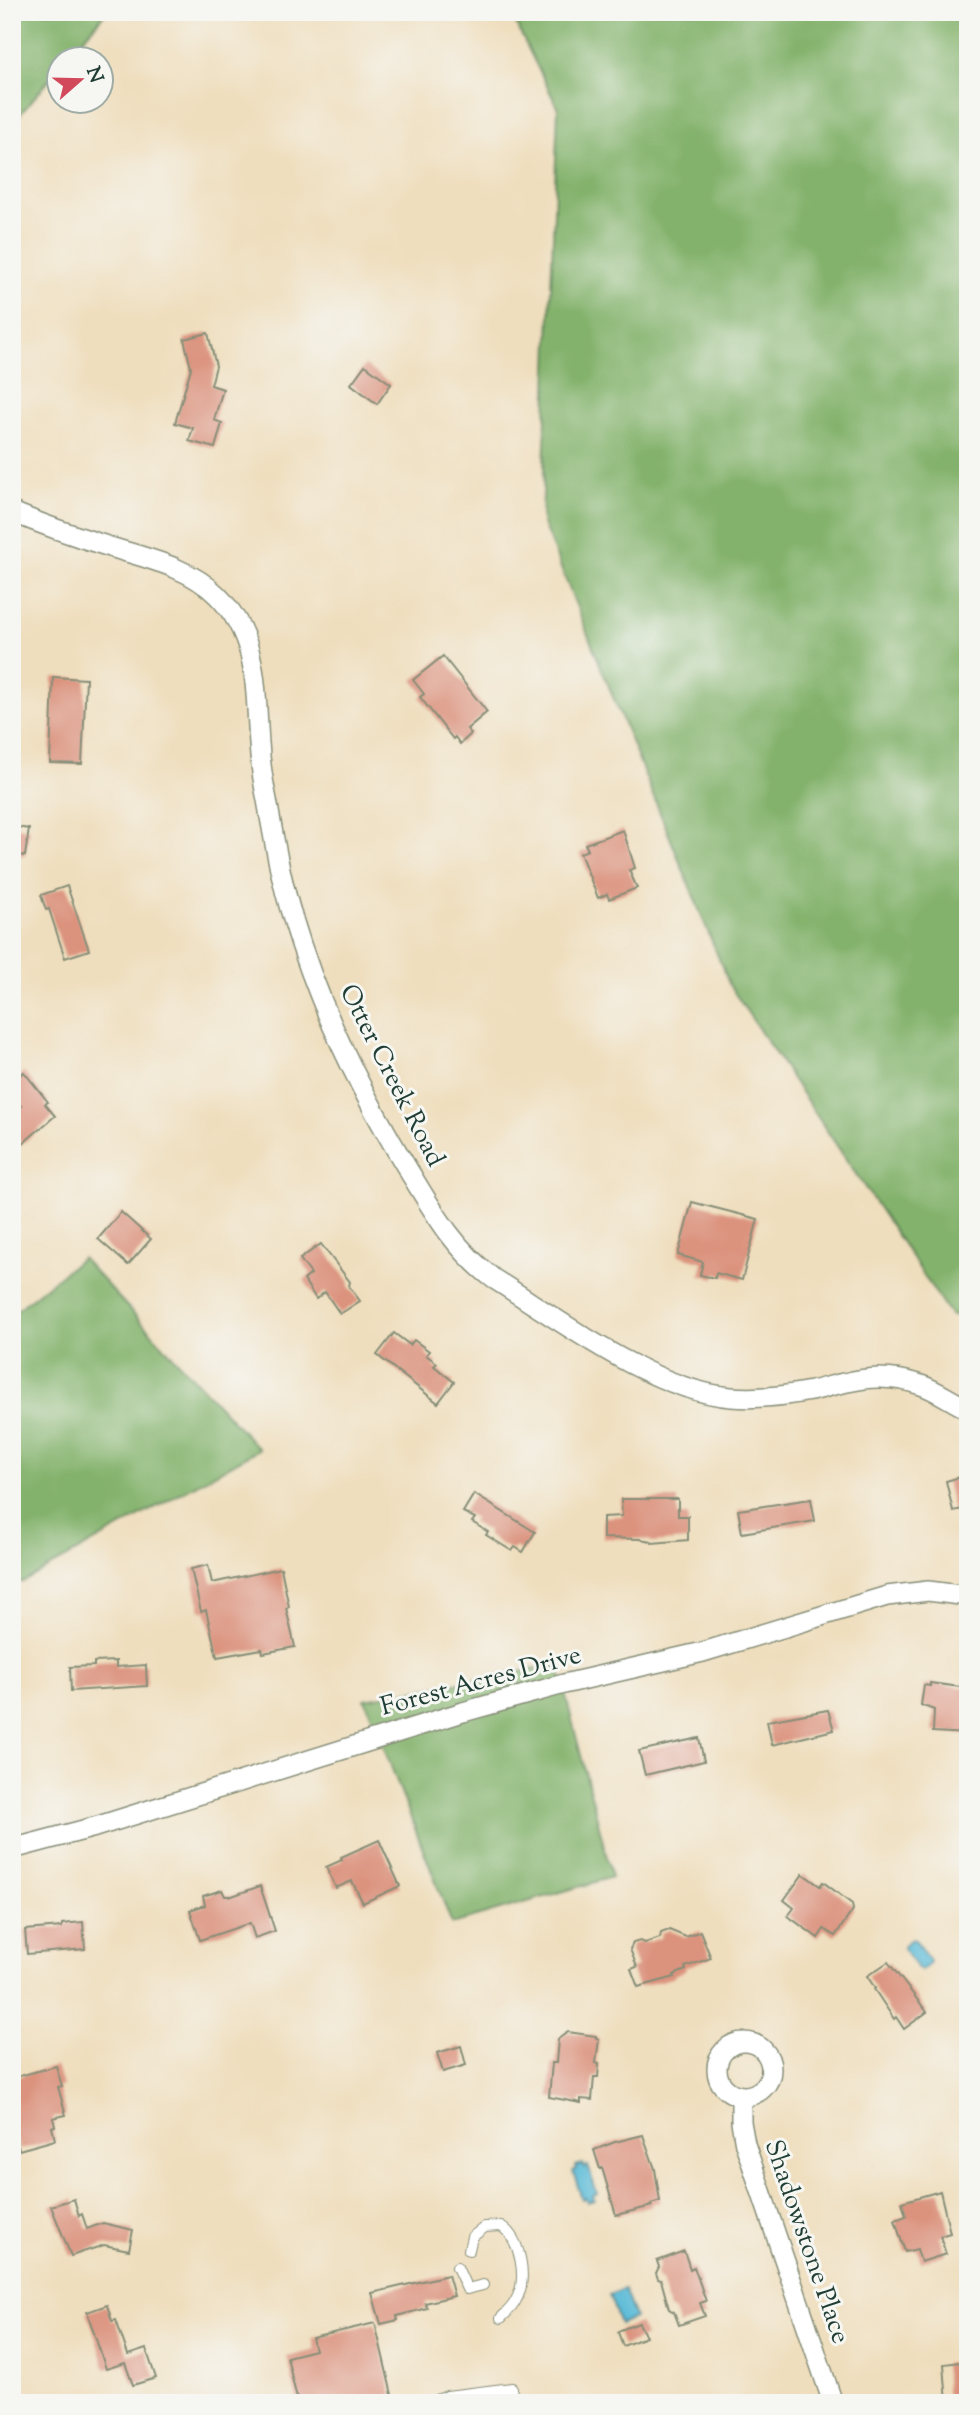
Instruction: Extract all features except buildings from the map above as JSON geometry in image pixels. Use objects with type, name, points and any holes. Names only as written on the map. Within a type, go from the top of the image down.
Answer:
[{"type":"street","name":"Otter Creek Road","points":[[12,512],[51,528],[187,573],[217,595],[239,625],[250,648],[254,667],[262,774],[278,859],[292,917],[311,974],[335,1033],[379,1121],[440,1223],[476,1266],[636,1366],[686,1388],[730,1397],[759,1398],[800,1393],[853,1379],[890,1379],[923,1385],[968,1409]]},
{"type":"street","name":"Forest Acres Drive","points":[[12,1849],[107,1823],[463,1712],[564,1684],[714,1649],[887,1596],[928,1591],[968,1596]]},
{"type":"street","name":"Shadowstone Place","points":[[741,2096],[741,2122],[745,2144],[833,2403]]},
{"type":"lane","points":[[469,2250],[472,2237],[485,2227],[501,2226],[512,2238],[523,2279],[516,2300],[501,2318]]},
{"type":"lane","points":[[457,2267],[467,2289],[483,2285]]},
{"type":"lane","points":[[430,2403],[447,2396],[512,2388],[506,2403]]},
{"type":"green space","points":[[12,12],[106,12],[77,46],[46,46],[46,83],[12,124]]},
{"type":"green space","points":[[510,12],[968,12],[968,1315],[951,1316],[730,986],[542,521],[558,108]]},
{"type":"green space","points":[[82,1258],[259,1449],[23,1582],[12,1583],[12,1314]]},
{"type":"green space","points":[[558,1665],[612,1877],[452,1924],[365,1699]]},
{"type":"water","points":[[911,1939],[915,1940],[929,1961],[921,1970],[903,1948]]},
{"type":"water","points":[[583,2164],[584,2167],[588,2166],[597,2194],[593,2196],[594,2200],[587,2202],[586,2198],[582,2199],[573,2171],[577,2169],[576,2166]]},
{"type":"water","points":[[624,2289],[635,2318],[620,2324],[609,2295]]}]
